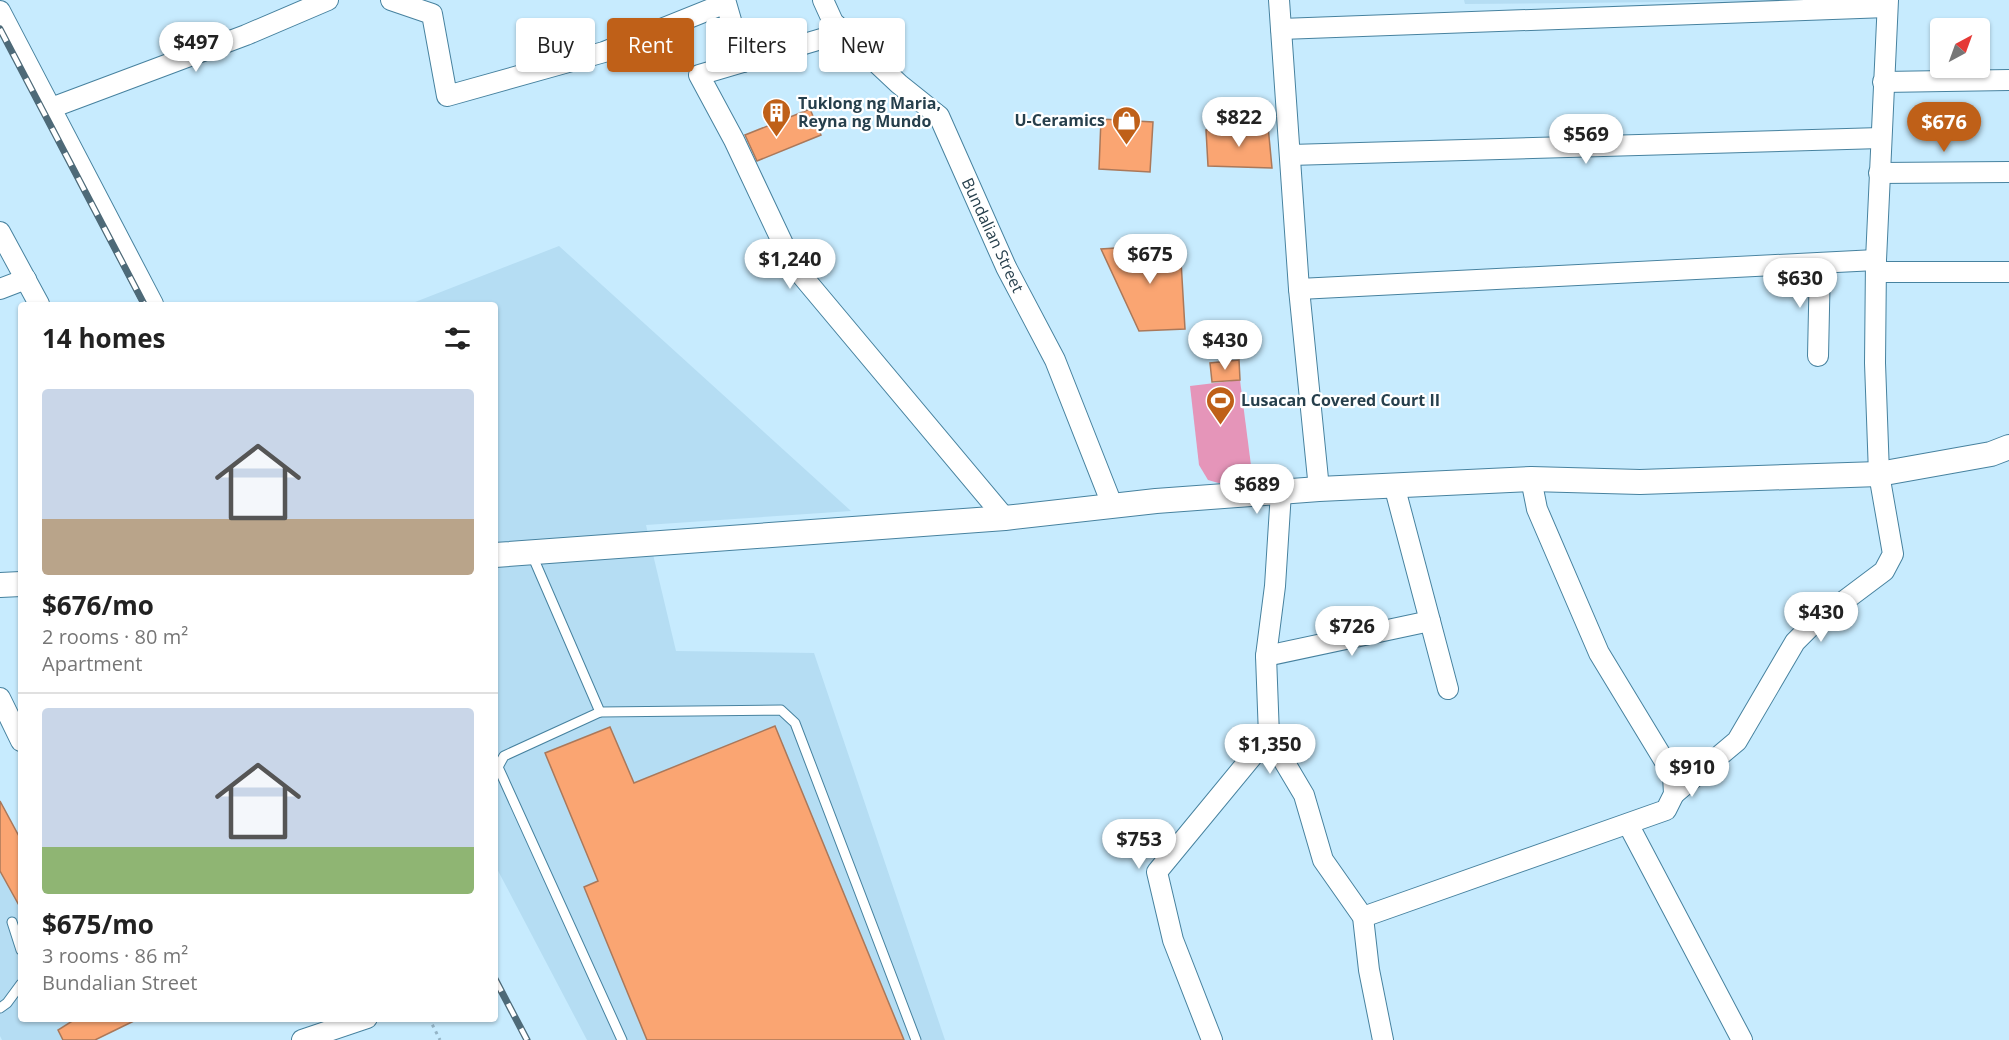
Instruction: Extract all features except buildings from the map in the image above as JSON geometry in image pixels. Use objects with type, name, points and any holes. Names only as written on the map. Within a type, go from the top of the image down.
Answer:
[{"type":"street","points":[[51,108],[246,35],[328,0]]},
{"type":"street","points":[[391,0],[432,14],[447,96],[604,52],[726,3],[730,18]]},
{"type":"street","name":"Bundalian Street","points":[[824,0],[831,18]]},
{"type":"street","points":[[1279,0],[1299,289],[1319,489]]},
{"type":"street","points":[[1281,29],[1887,3],[1879,173],[1875,363],[1879,474],[1893,554],[1884,571],[1812,625],[1795,642],[1737,741],[1674,794],[1666,810],[1363,917]]},
{"type":"street","points":[[0,11],[152,302]]},
{"type":"street","points":[[709,72],[699,75],[734,140],[793,265],[1005,518]]},
{"type":"street","name":"Bundalian Street","points":[[887,72],[939,116],[1006,267],[1055,360],[1113,507]]},
{"type":"street","points":[[1883,82],[2009,80]]},
{"type":"street","points":[[1290,155],[1881,138]]},
{"type":"street","points":[[1879,173],[2009,172]]},
{"type":"street","points":[[0,232],[38,302]]},
{"type":"street","points":[[1299,289],[1820,263],[2009,272]]},
{"type":"street","points":[[1818,356],[1820,263]]},
{"type":"street","points":[[0,288],[26,279]]},
{"type":"street","points":[[498,555],[1005,518],[1319,489],[1531,479],[1640,482],[1879,474],[1991,454],[2009,447]]},
{"type":"street","points":[[1531,479],[1537,509],[1599,653],[1662,753],[1673,775],[1674,794]]},
{"type":"street","points":[[1394,485],[1449,688]]},
{"type":"street","points":[[1281,492],[1275,586],[1266,656],[1269,736],[1304,795],[1323,860],[1363,917],[1369,970],[1383,1040]]},
{"type":"street","points":[[0,585],[18,584]]},
{"type":"street","points":[[1266,656],[1430,621]]},
{"type":"street","points":[[0,698],[18,735]]},
{"type":"street","points":[[1212,1040],[1173,940],[1157,872],[1269,736]]},
{"type":"street","points":[[1628,824],[1742,1040]]},
{"type":"street","points":[[302,1040],[355,1022]]},
{"type":"lane","points":[[531,553],[600,712]]},
{"type":"lane","points":[[622,1040],[498,768],[504,756],[600,712],[781,710],[795,723],[916,1040]]},
{"type":"lane","points":[[12,922],[18,941]]},
{"type":"lane","points":[[0,1008],[8,1003],[18,988]]},
{"type":"path","points":[[431,1022],[440,1040]]},
{"type":"shaded area","points":[[1464,0],[1859,0],[1465,4]]},
{"type":"shaded area","points":[[559,246],[851,511],[646,525],[676,651],[814,653],[945,1040],[587,1040],[498,871],[498,302],[415,302]]},
{"type":"shaded area","name":"Lusacan Covered Court II","points":[[1240,380],[1253,481],[1222,484],[1208,480],[1199,465],[1190,386]]},
{"type":"shaded area","points":[[0,801],[18,834],[18,1022],[118,1022],[121,1028],[95,1040],[2,1040],[0,1036]]},
{"type":"railway","points":[[0,29],[143,302]]},
{"type":"railway","points":[[498,985],[527,1040]]},
{"type":"place","name":"Tuklong ng Maria, Reyna ng Mundo","points":[[777,138]]},
{"type":"place","name":"U-Ceramics","points":[[1126,146]]},
{"type":"place","name":"Lusacan Covered Court II","points":[[1220,426]]}]
